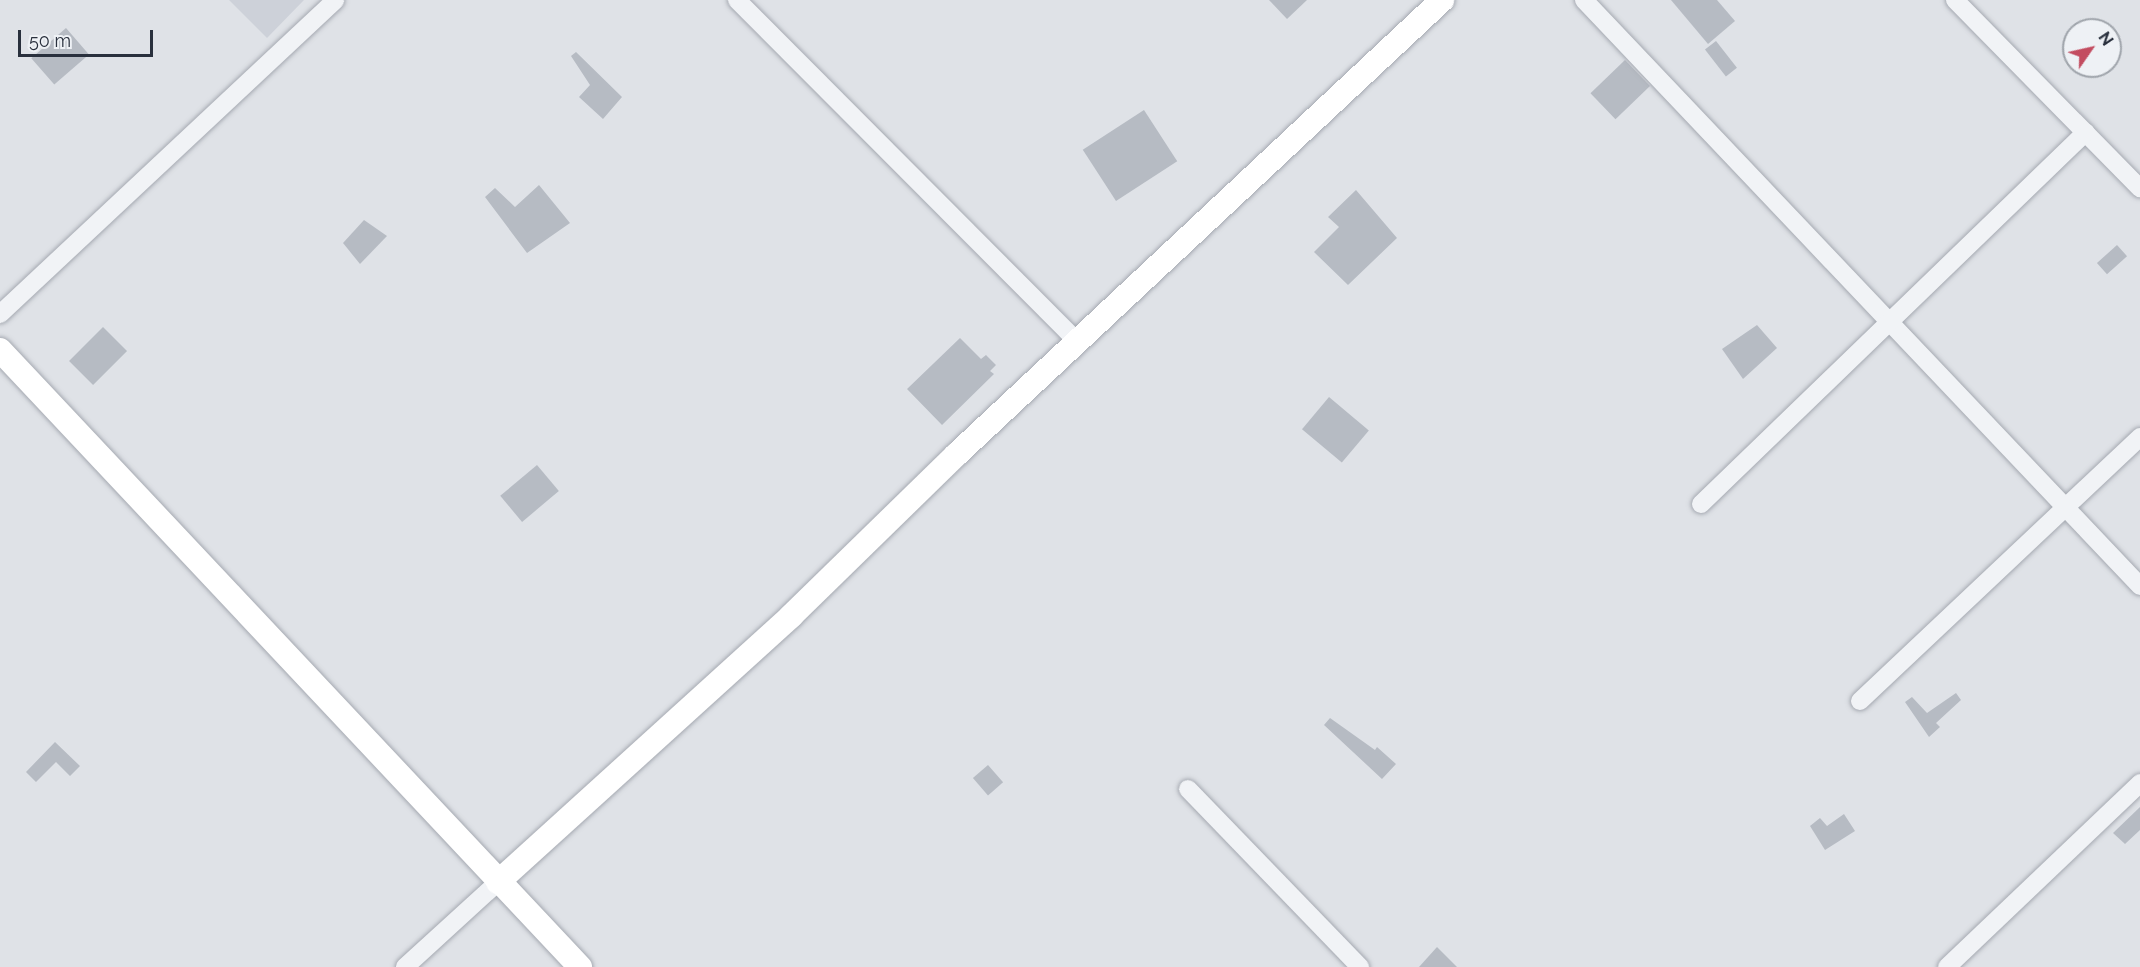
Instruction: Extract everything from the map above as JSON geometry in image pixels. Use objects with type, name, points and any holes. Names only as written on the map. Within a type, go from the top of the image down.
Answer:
[{"type":"street","points":[[0,314],[335,0]]},
{"type":"street","points":[[737,0],[1078,342]]},
{"type":"street","points":[[405,967],[791,616],[1442,0]]},
{"type":"street","points":[[1584,0],[2140,586]]},
{"type":"street","points":[[1955,0],[2140,188]]},
{"type":"street","points":[[1701,504],[2085,132]]},
{"type":"street","points":[[0,350],[580,967]]},
{"type":"street","points":[[1860,701],[2140,438]]},
{"type":"street","points":[[1947,967],[2140,783]]},
{"type":"street","points":[[1188,789],[1360,967]]},
{"type":"shaded area","points":[[229,0],[304,0],[267,38]]},
{"type":"building","points":[[1269,0],[1307,0],[1287,19]]},
{"type":"building","points":[[1671,0],[1717,0],[1735,21],[1708,44]]},
{"type":"building","points":[[66,28],[89,54],[54,85],[31,58]]},
{"type":"building","points":[[1716,41],[1737,68],[1726,76],[1705,50]]},
{"type":"building","points":[[576,52],[622,97],[603,119],[579,97],[590,85],[571,56]]},
{"type":"building","points":[[1625,60],[1650,86],[1615,119],[1590,93]]},
{"type":"building","points":[[1144,110],[1177,161],[1116,201],[1083,150]]},
{"type":"building","points":[[539,185],[570,223],[527,253],[485,197],[495,188],[515,207]]},
{"type":"building","points":[[1356,190],[1397,238],[1348,285],[1314,252],[1339,227],[1328,217]]},
{"type":"building","points":[[364,220],[387,236],[360,264],[343,243]]},
{"type":"building","points":[[2117,245],[2127,256],[2107,274],[2097,263]]},
{"type":"building","points":[[1757,325],[1777,348],[1743,379],[1722,349]]},
{"type":"building","points":[[103,327],[127,351],[93,385],[69,361]]},
{"type":"building","points":[[960,338],[981,359],[986,355],[996,365],[990,371],[994,374],[942,425],[907,389]]},
{"type":"building","points":[[1329,397],[1369,430],[1342,463],[1302,429]]},
{"type":"building","points":[[537,465],[559,491],[522,522],[500,496]]},
{"type":"building","points":[[1956,693],[1961,700],[1936,723],[1940,727],[1929,737],[1905,702],[1912,697],[1927,713]]},
{"type":"building","points":[[1330,718],[1375,750],[1377,747],[1396,764],[1382,779],[1324,725]]},
{"type":"building","points":[[55,742],[80,766],[70,776],[56,762],[36,782],[26,772]]},
{"type":"building","points":[[988,765],[1003,782],[988,795],[973,778]]},
{"type":"building","points":[[2140,807],[2140,830],[2125,844],[2113,833]]},
{"type":"building","points":[[1844,814],[1855,831],[1825,850],[1810,826],[1820,818],[1827,826]]},
{"type":"building","points":[[1437,947],[1457,967],[1419,967]]}]
